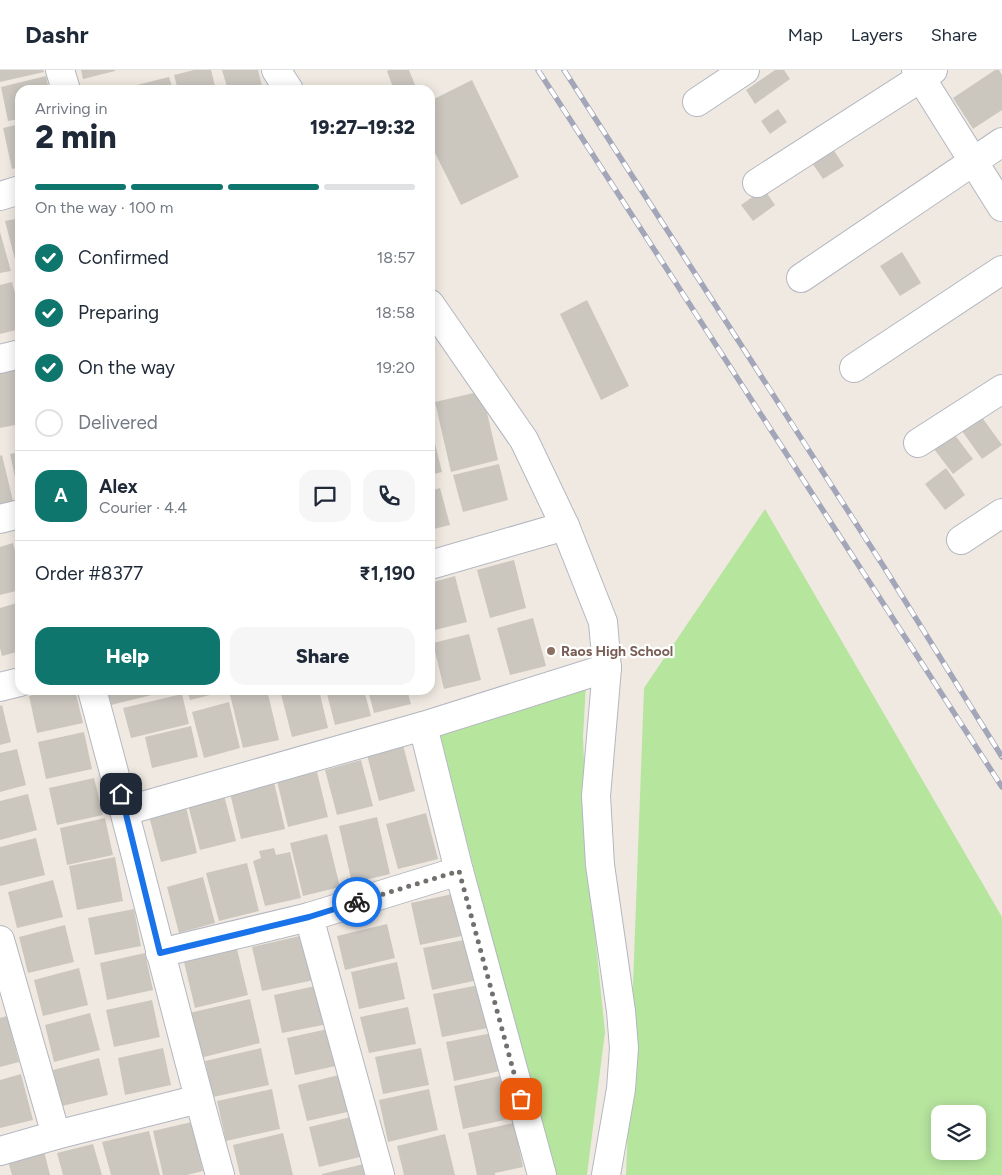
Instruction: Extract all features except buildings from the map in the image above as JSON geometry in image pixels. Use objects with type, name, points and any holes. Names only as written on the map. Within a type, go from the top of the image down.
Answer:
[{"type":"street","points":[[60,70],[64,85]]},
{"type":"street","points":[[276,70],[286,85]]},
{"type":"street","points":[[697,102],[745,70]]},
{"type":"street","points":[[757,183],[923,73],[1002,207]]},
{"type":"street","points":[[801,278],[1002,142]]},
{"type":"street","points":[[0,196],[15,192]]},
{"type":"street","points":[[854,368],[1002,270]]},
{"type":"street","points":[[435,311],[524,440],[565,526],[602,622],[607,668],[596,796],[600,865],[622,1011],[624,1048],[621,1089],[606,1175]]},
{"type":"street","points":[[0,359],[15,355]]},
{"type":"street","points":[[918,443],[1002,389]]},
{"type":"street","points":[[961,540],[1002,513]]},
{"type":"street","points":[[0,519],[15,515]]},
{"type":"street","points":[[435,564],[565,526]]},
{"type":"street","points":[[126,812],[423,726],[607,668]]},
{"type":"street","points":[[0,687],[15,683]]},
{"type":"street","points":[[93,695],[126,812],[160,953],[220,1175]]},
{"type":"street","points":[[423,726],[459,871],[542,1175]]},
{"type":"street","points":[[160,953],[309,917],[459,871]]},
{"type":"street","points":[[309,917],[380,1175]]},
{"type":"street","points":[[0,940],[8,996],[56,1135]]},
{"type":"street","points":[[0,1151],[199,1099]]},
{"type":"green space","points":[[765,509],[1002,917],[1002,1175],[626,1175],[644,688]]},
{"type":"green space","points":[[586,684],[583,737],[589,876],[605,1032],[587,1175],[551,1175],[439,730]]},
{"type":"railway","points":[[538,70],[1002,787]]},
{"type":"railway","points":[[564,70],[884,567],[1002,757]]},
{"type":"way so far","points":[[357,902],[459,871],[521,1099]]},
{"type":"place","name":"Raos High School","points":[[551,651]]},
{"type":"route","points":[[121,794],[160,953],[309,917],[357,902]]}]
